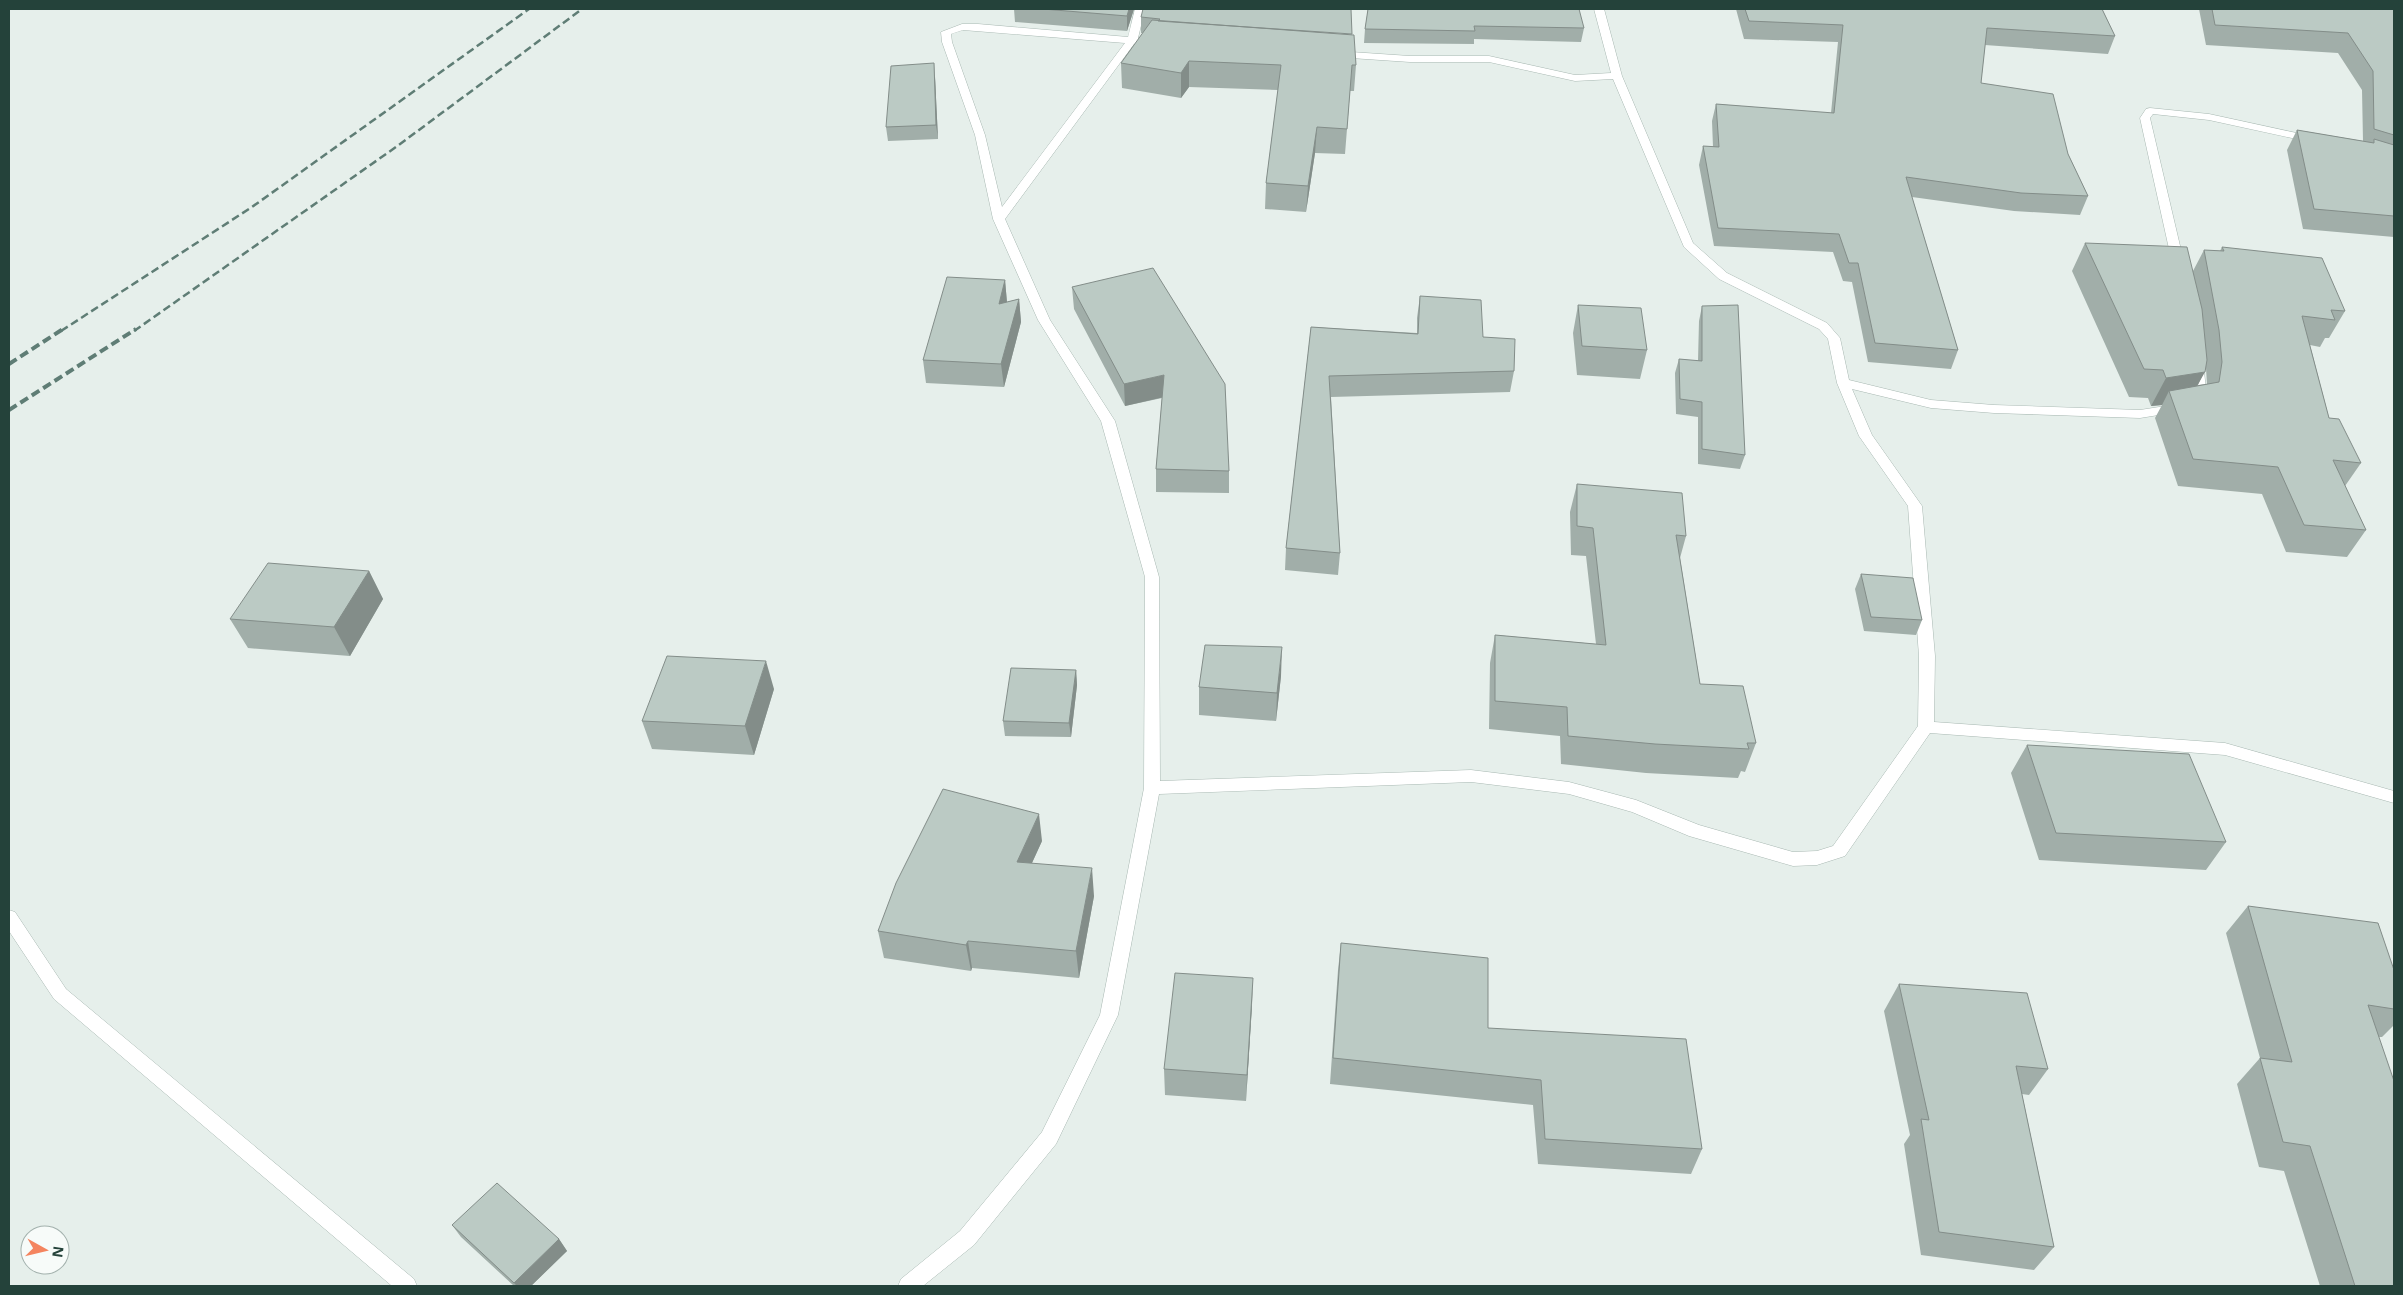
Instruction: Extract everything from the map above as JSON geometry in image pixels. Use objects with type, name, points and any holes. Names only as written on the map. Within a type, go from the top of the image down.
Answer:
[{"type":"street","points":[[999,219],[1132,40],[1140,9]]},
{"type":"street","points":[[1152,788],[1471,776],[1569,788],[1636,806],[1695,831],[1792,859],[1816,858],[1838,851],[1926,727],[1927,656],[1915,506],[1866,436],[1843,383],[1834,338],[1823,326],[1723,276],[1688,245],[1617,76],[1599,9]]},
{"type":"street","points":[[908,1286],[967,1238],[1048,1138],[1109,1015],[1152,788],[1152,578],[1108,421],[1044,320],[999,219],[980,135],[947,42],[946,32],[962,27],[978,27],[1152,42]]},
{"type":"street","points":[[1320,53],[1410,59],[1489,59],[1575,78],[1617,76]]},
{"type":"street","points":[[2183,283],[2145,118],[2150,111],[2209,117],[2297,135],[2332,145]]},
{"type":"street","points":[[1843,383],[1931,404],[1994,409],[2140,414],[2197,405],[2200,389],[2196,346]]},
{"type":"street","points":[[1926,727],[2225,749],[2394,797]]},
{"type":"street","points":[[9,917],[60,994],[406,1286]]},
{"type":"building","points":[[1043,9],[1129,9],[1127,16]]},
{"type":"building","points":[[1143,9],[1351,9],[1352,34],[1158,21],[1160,19],[1141,17]]},
{"type":"building","points":[[1368,9],[1579,9],[1584,28],[1474,26],[1475,31],[1365,29]]},
{"type":"building","points":[[1745,9],[2102,9],[2115,36],[1987,28],[1981,83],[2053,94],[2068,154],[2088,196],[2021,193],[1906,177],[1958,350],[1875,343],[1858,263],[1849,263],[1839,234],[1718,228],[1703,146],[1719,147],[1716,104],[1834,113],[1843,25],[1749,21]]},
{"type":"building","points":[[2212,9],[2394,9],[2394,135],[2374,129],[2373,71],[2348,33],[2215,25]]},
{"type":"building","points":[[1152,20],[1354,35],[1356,65],[1352,65],[1347,129],[1317,127],[1308,186],[1266,183],[1281,65],[1189,61],[1181,73],[1121,63]]},
{"type":"building","points":[[934,63],[936,125],[886,127],[891,66]]},
{"type":"building","points":[[2297,130],[2374,143],[2374,139],[2394,145],[2394,216],[2314,209]]},
{"type":"building","points":[[2085,243],[2187,247],[2202,309],[2207,360],[2205,372],[2166,378],[2163,370],[2144,369]]},
{"type":"building","points":[[2222,247],[2322,258],[2345,311],[2331,310],[2335,320],[2302,316],[2329,418],[2339,419],[2361,463],[2333,460],[2366,530],[2304,525],[2278,467],[2193,459],[2169,391],[2219,382],[2222,362],[2219,330],[2204,250],[2224,251]]},
{"type":"building","points":[[1153,268],[1225,384],[1229,471],[1156,469],[1164,375],[1124,384],[1072,287]]},
{"type":"building","points":[[947,277],[1005,280],[999,304],[1019,299],[1001,364],[923,360]]},
{"type":"building","points":[[1420,296],[1481,300],[1483,337],[1515,339],[1514,371],[1329,376],[1340,553],[1286,548],[1311,327],[1418,334]]},
{"type":"building","points":[[1578,305],[1641,308],[1647,350],[1582,346]]},
{"type":"building","points":[[1738,305],[1745,455],[1702,449],[1702,402],[1680,399],[1679,359],[1702,361],[1702,306]]},
{"type":"building","points":[[1577,484],[1682,493],[1686,536],[1676,535],[1700,684],[1743,686],[1756,743],[1747,743],[1749,749],[1655,744],[1568,736],[1567,707],[1495,701],[1495,635],[1606,645],[1593,528],[1577,526]]},
{"type":"building","points":[[268,563],[369,571],[334,627],[230,619]]},
{"type":"building","points":[[1861,574],[1913,578],[1922,620],[1871,617]]},
{"type":"building","points":[[1205,645],[1282,647],[1277,693],[1199,687]]},
{"type":"building","points":[[667,656],[766,661],[745,726],[642,721]]},
{"type":"building","points":[[1011,668],[1076,670],[1069,723],[1003,721]]},
{"type":"building","points":[[2027,745],[2189,754],[2226,842],[2056,833]]},
{"type":"building","points":[[943,789],[1039,814],[1017,862],[1092,868],[1076,951],[968,941],[966,945],[878,931],[896,883]]},
{"type":"building","points":[[2248,906],[2378,923],[2394,970],[2394,1009],[2368,1005],[2394,1081],[2394,1286],[2355,1286],[2310,1146],[2283,1142],[2260,1058],[2292,1062]]},
{"type":"building","points":[[1341,943],[1488,958],[1488,1028],[1686,1039],[1702,1149],[1545,1139],[1541,1080],[1333,1058]]},
{"type":"building","points":[[1175,973],[1253,978],[1247,1075],[1164,1069]]},
{"type":"building","points":[[1899,984],[2027,993],[2048,1069],[2016,1066],[2054,1247],[1939,1232],[1921,1119],[1929,1120]]},
{"type":"building","points":[[497,1183],[559,1239],[514,1283],[452,1225]]},
{"type":"railway","points":[[61,331],[252,207],[529,9]]},
{"type":"railway","points":[[134,331],[396,147],[582,9]]},
{"type":"railway","points":[[9,364],[63,329]]},
{"type":"railway","points":[[9,410],[136,329]]}]
